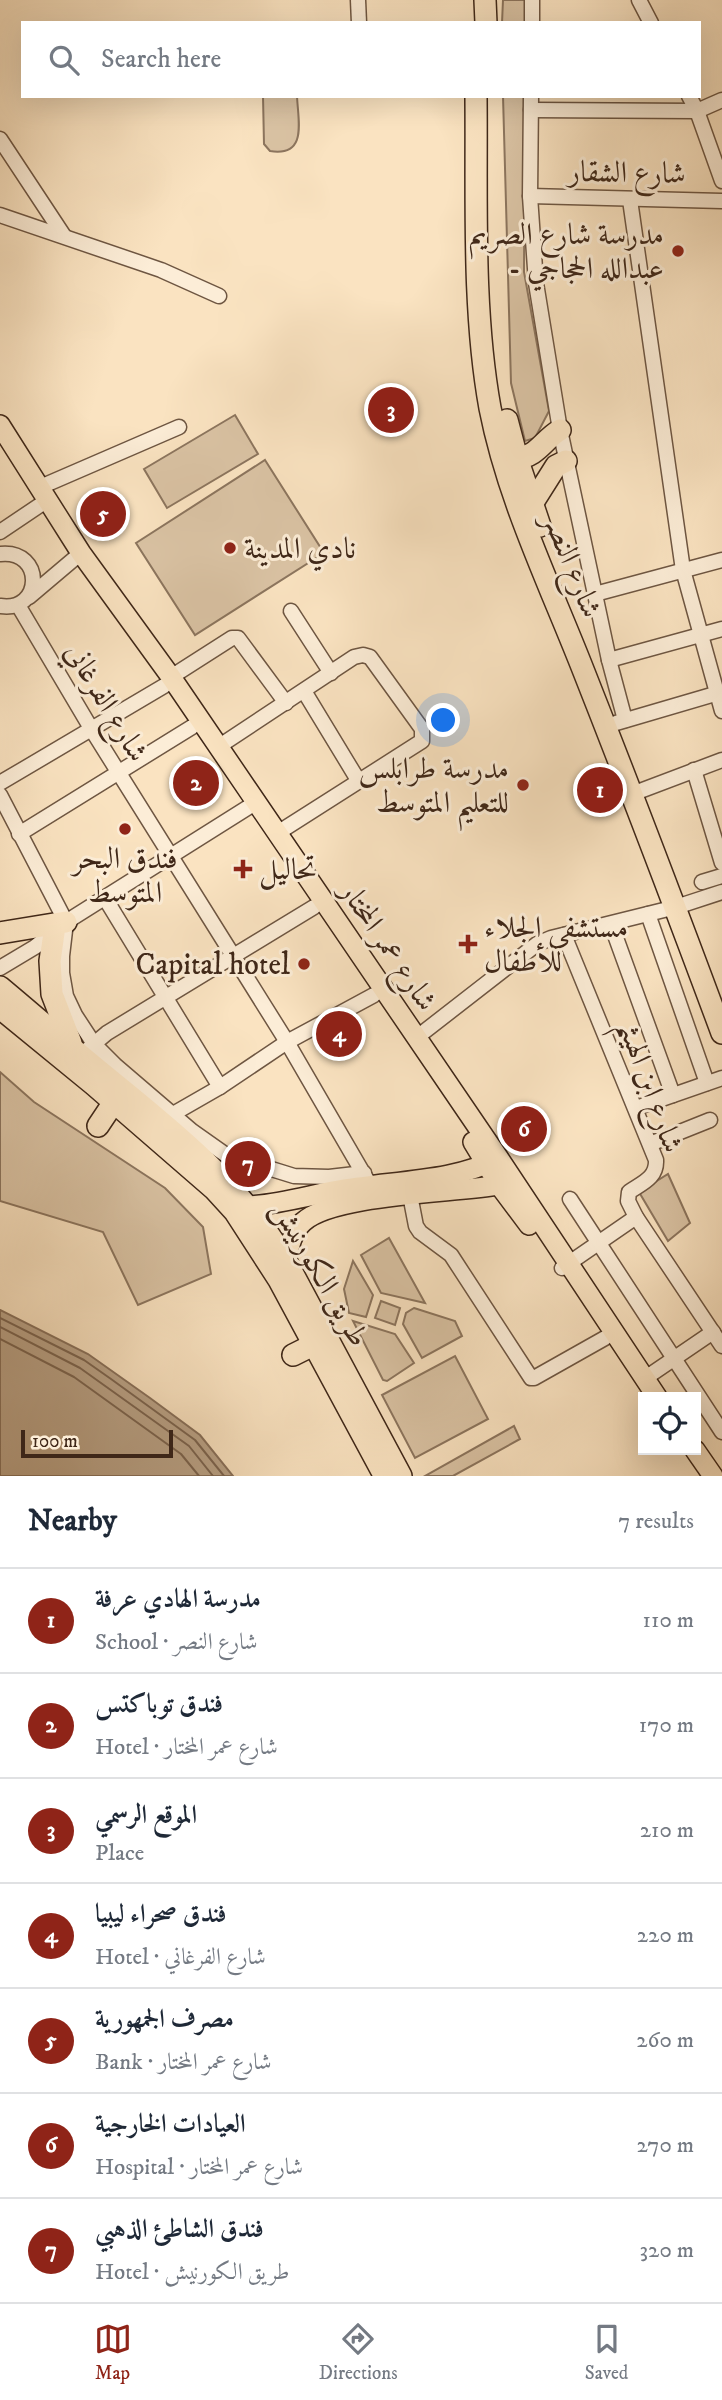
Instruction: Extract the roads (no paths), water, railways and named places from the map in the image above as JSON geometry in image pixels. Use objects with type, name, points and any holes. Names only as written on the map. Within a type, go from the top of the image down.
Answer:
[{"type":"highway","points":[[475,0],[476,21]]},
{"type":"highway","points":[[485,0],[486,21]]},
{"type":"highway","name":"شارع النصر","points":[[476,98],[480,323],[484,373],[500,454],[516,505],[615,724]]},
{"type":"highway","name":"شارع النصر","points":[[487,98],[493,323],[504,409],[532,504],[615,724],[635,793],[680,905],[722,998]]},
{"type":"highway","points":[[517,458],[534,453],[550,436],[560,430]]},
{"type":"highway","points":[[532,504],[554,469],[566,461]]},
{"type":"highway","name":"شارع النصر","points":[[680,905],[722,1032]]},
{"type":"highway","points":[[0,933],[60,928],[50,961],[52,994],[83,1049]]},
{"type":"highway","name":"طريق الكورنيش","points":[[0,987],[167,1117],[249,1206],[286,1261],[401,1476]]},
{"type":"highway","name":"طريق الكورنيش","points":[[0,1008],[114,1102],[214,1189],[235,1212],[279,1280],[384,1476]]},
{"type":"highway","points":[[99,1126],[114,1102]]},
{"type":"highway","points":[[293,1355],[313,1345]]},
{"type":"main road","name":"شارع عمر المختار","points":[[0,425],[41,498],[78,555],[167,681],[218,747],[314,907],[374,995],[446,1091],[644,1388]]},
{"type":"main road","name":"شارع عمر المختار","points":[[0,443],[41,498]]},
{"type":"main road","name":"شارع عمر المختار","points":[[167,681],[192,727],[251,806],[276,834],[415,1038],[446,1091]]},
{"type":"main road","name":"شارع عمر المختار","points":[[493,1161],[499,1185],[565,1266],[605,1338],[644,1388]]},
{"type":"main road","points":[[249,1206],[271,1204],[367,1179],[431,1177],[493,1161]]},
{"type":"main road","points":[[286,1261],[291,1238],[301,1224],[324,1209],[410,1195],[499,1185]]},
{"type":"main road","points":[[682,1455],[697,1476]]},
{"type":"main road","points":[[698,1455],[713,1476]]},
{"type":"street","points":[[358,0],[359,21]]},
{"type":"street","points":[[532,0],[532,21]]},
{"type":"street","points":[[639,0],[650,21]]},
{"type":"street","points":[[690,98],[722,181]]},
{"type":"street","points":[[719,693],[615,724],[610,660],[566,461],[536,283],[530,196],[531,103],[697,111],[722,100]]},
{"type":"street","points":[[0,139],[64,236]]},
{"type":"street","name":"شارع الشقار","points":[[530,196],[722,201]]},
{"type":"street","points":[[630,200],[683,570],[719,693],[722,712]]},
{"type":"street","points":[[0,215],[161,270],[219,296]]},
{"type":"street","points":[[0,532],[41,498],[179,427]]},
{"type":"street","points":[[0,541],[23,559],[33,573],[32,590],[23,601]]},
{"type":"street","points":[[0,554],[16,554]]},
{"type":"street","points":[[0,606],[23,601],[78,555]]},
{"type":"street","points":[[595,594],[722,560]]},
{"type":"street","name":"شارع الفرغاني","points":[[23,601],[92,730],[287,1042],[367,1179]]},
{"type":"street","points":[[290,611],[331,673]]},
{"type":"street","points":[[610,660],[722,629]]},
{"type":"street","points":[[0,783],[92,730],[232,638],[238,638],[286,703]]},
{"type":"street","points":[[218,747],[354,657],[363,655],[370,657],[422,729],[422,741],[276,834]]},
{"type":"street","points":[[304,691],[358,780]]},
{"type":"street","points":[[19,834],[192,727]]},
{"type":"street","points":[[635,793],[722,760]]},
{"type":"street","points":[[694,771],[722,863]]},
{"type":"street","points":[[0,795],[60,928]]},
{"type":"street","points":[[0,968],[251,806]]},
{"type":"street","points":[[702,882],[722,876]]},
{"type":"street","points":[[415,1038],[537,944],[722,892]]},
{"type":"street","points":[[105,898],[219,1087]]},
{"type":"street","points":[[83,1049],[314,907]]},
{"type":"street","points":[[648,914],[707,1083]]},
{"type":"street","points":[[611,924],[673,1095]]},
{"type":"street","name":"شارع ابن الهيثم","points":[[564,935],[656,1160],[657,1169],[654,1175],[632,1190],[628,1196],[636,1217]]},
{"type":"street","points":[[367,1179],[294,1176],[262,1168],[226,1155],[167,1117],[219,1087],[287,1042],[374,995]]},
{"type":"street","points":[[636,1108],[722,1078]]},
{"type":"street","points":[[650,1144],[710,1120]]},
{"type":"street","points":[[410,1195],[416,1226],[451,1255],[531,1378],[605,1338]]},
{"type":"street","points":[[570,1199],[722,1432]]},
{"type":"street","points":[[565,1266],[636,1217],[722,1346]]},
{"type":"street","points":[[644,1388],[675,1358],[713,1332]]},
{"type":"water","points":[[0,1310],[88,1354],[150,1398],[200,1435],[233,1476],[0,1476]]},
{"type":"place","name":"مدرسة شارع الصريم - عبدالله الحجاجي","points":[[678,251]]},
{"type":"place","name":"الموقع الرسمي","points":[[391,410]]},
{"type":"place","name":"مصرف الجمهورية","points":[[103,514]]},
{"type":"place","name":"نادي المدينة","points":[[230,548]]},
{"type":"place","name":"فندق توباكتس","points":[[196,783]]},
{"type":"place","name":"مدرسة طرابلس للتعليم المتوسط","points":[[523,785]]},
{"type":"place","name":"مدرسة الهادي عرفة","points":[[600,790]]},
{"type":"place","name":"فندق البحر المتوسط","points":[[125,829]]},
{"type":"place","name":"تحاليل","points":[[243,869]]},
{"type":"place","name":"مستشفى الجلاء للأطفال","points":[[468,944]]},
{"type":"place","name":"Capital hotel","points":[[304,964]]},
{"type":"place","name":"فندق صحراء ليبيا","points":[[339,1034]]},
{"type":"place","name":"العيادات الخارجية","points":[[524,1129]]},
{"type":"place","name":"فندق الشاطئ الذهبي","points":[[248,1164]]}]
